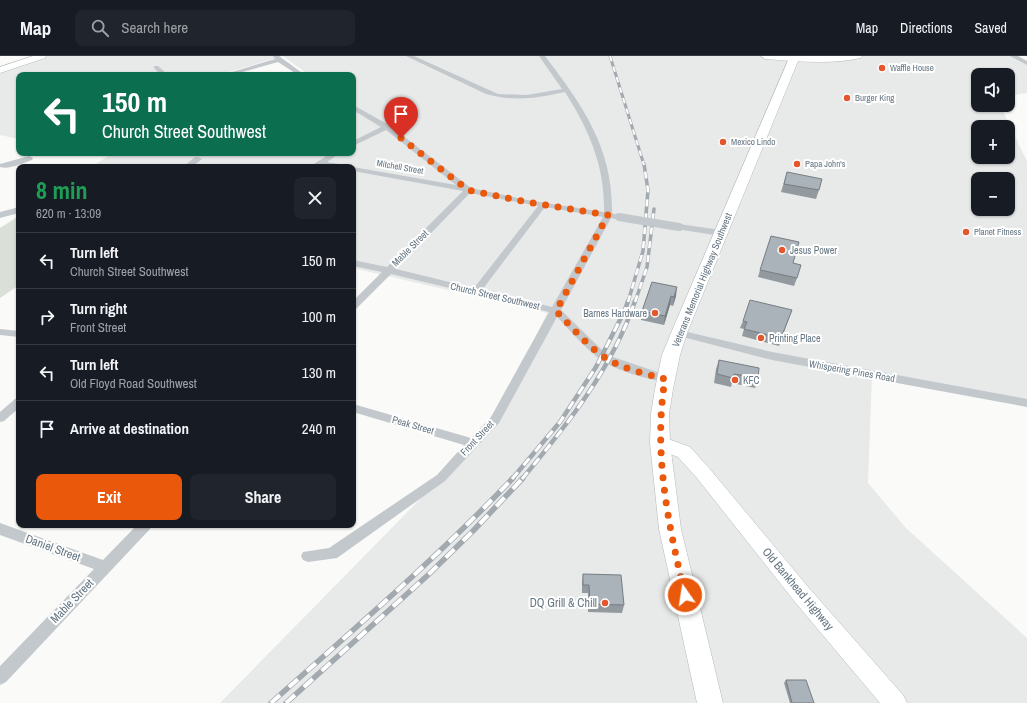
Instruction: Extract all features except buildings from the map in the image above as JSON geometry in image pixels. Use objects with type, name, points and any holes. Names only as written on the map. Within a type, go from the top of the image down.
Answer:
[{"type":"main road","name":"Veterans Memorial Highway Southwest","points":[[710,703],[670,529],[660,443],[660,414],[665,379],[679,333],[794,58]]},
{"type":"street","points":[[0,70],[42,56]]},
{"type":"street","points":[[409,56],[488,93],[500,96],[530,97],[566,90]]},
{"type":"street","points":[[542,56],[566,90],[593,137],[607,180],[614,216]]},
{"type":"street","points":[[765,56],[841,59],[858,56]]},
{"type":"street","points":[[1013,56],[1027,63]]},
{"type":"street","points":[[234,72],[277,58],[298,72]]},
{"type":"street","points":[[156,67],[162,72]]},
{"type":"street","points":[[356,109],[386,127],[468,190]]},
{"type":"street","points":[[356,142],[386,127]]},
{"type":"street","points":[[21,164],[32,156]]},
{"type":"street","points":[[318,164],[331,156]]},
{"type":"street","points":[[2,165],[13,164],[29,158]]},
{"type":"street","points":[[192,164],[198,160]]},
{"type":"street","points":[[2,165],[16,167]]},
{"type":"street","name":"Mitchell Street","points":[[356,170],[543,205],[721,234]]},
{"type":"street","name":"Mable Street","points":[[356,303],[468,190]]},
{"type":"street","points":[[476,292],[543,205]]},
{"type":"street","points":[[0,216],[16,212]]},
{"type":"street","points":[[0,222],[16,212]]},
{"type":"street","name":"Front Street","points":[[308,556],[332,554],[441,478],[495,420],[556,311],[614,216]]},
{"type":"street","name":"Church Street Southwest","points":[[356,264],[542,306],[556,311],[597,351],[609,360],[665,379]]},
{"type":"street","points":[[0,332],[16,334]]},
{"type":"street","name":"Whispering Pines Road","points":[[679,333],[772,356],[1027,402]]},
{"type":"street","points":[[0,418],[16,405]]},
{"type":"street","name":"Peak Street","points":[[356,409],[473,443]]},
{"type":"street","name":"Old Bankhead Highway","points":[[660,443],[684,452],[802,594],[896,703]]},
{"type":"street","name":"Mable Street","points":[[0,677],[142,528]]},
{"type":"street","name":"Daniel Street","points":[[0,529],[105,566]]},
{"type":"shaded area","points":[[45,56],[283,56],[229,72],[16,72],[16,138],[0,135],[0,70]]},
{"type":"shaded area","points":[[283,56],[1013,56],[1027,62],[1027,93],[1015,95],[1015,68],[971,68],[971,112],[1003,112],[1007,120],[971,120],[971,164],[1015,164],[1015,136],[1027,161],[1027,402],[872,375],[868,483],[906,528],[1027,638],[1027,703],[220,703],[484,434],[513,386],[547,313],[356,269],[356,164],[96,164],[108,156],[356,156],[356,72],[305,72]]},
{"type":"shaded area","points":[[16,218],[16,287],[0,298],[0,228]]},
{"type":"railway","points":[[610,56],[644,165]]},
{"type":"railway","points":[[628,302],[643,251],[648,190],[644,164]]},
{"type":"railway","points":[[635,302],[647,267],[654,209]]},
{"type":"railway","points":[[512,479],[560,422],[596,367],[625,310],[628,301]]},
{"type":"railway","points":[[522,479],[571,417],[601,373],[614,350],[635,301]]},
{"type":"railway","points":[[271,703],[425,565],[513,478]]},
{"type":"railway","points":[[286,703],[428,575],[473,531],[523,478]]},
{"type":"place","name":"Waffle House","points":[[882,68]]},
{"type":"place","name":"Burger King","points":[[847,98]]},
{"type":"place","name":"Mexico Lindo","points":[[723,142]]},
{"type":"place","name":"Papa John's","points":[[797,164]]},
{"type":"place","name":"Planet Fitness","points":[[966,232]]},
{"type":"place","name":"Jesus Power","points":[[782,250]]},
{"type":"place","name":"Barnes Hardware","points":[[655,313]]},
{"type":"place","name":"Printing Place","points":[[761,338]]},
{"type":"place","name":"KFC","points":[[735,380]]},
{"type":"place","name":"DQ Grill & Chill","points":[[605,603]]},
{"type":"route","points":[[401,138],[468,190],[527,202],[608,215],[556,311],[597,351],[609,360],[665,379],[660,414],[660,443],[663,479],[670,529],[685,595]]}]
